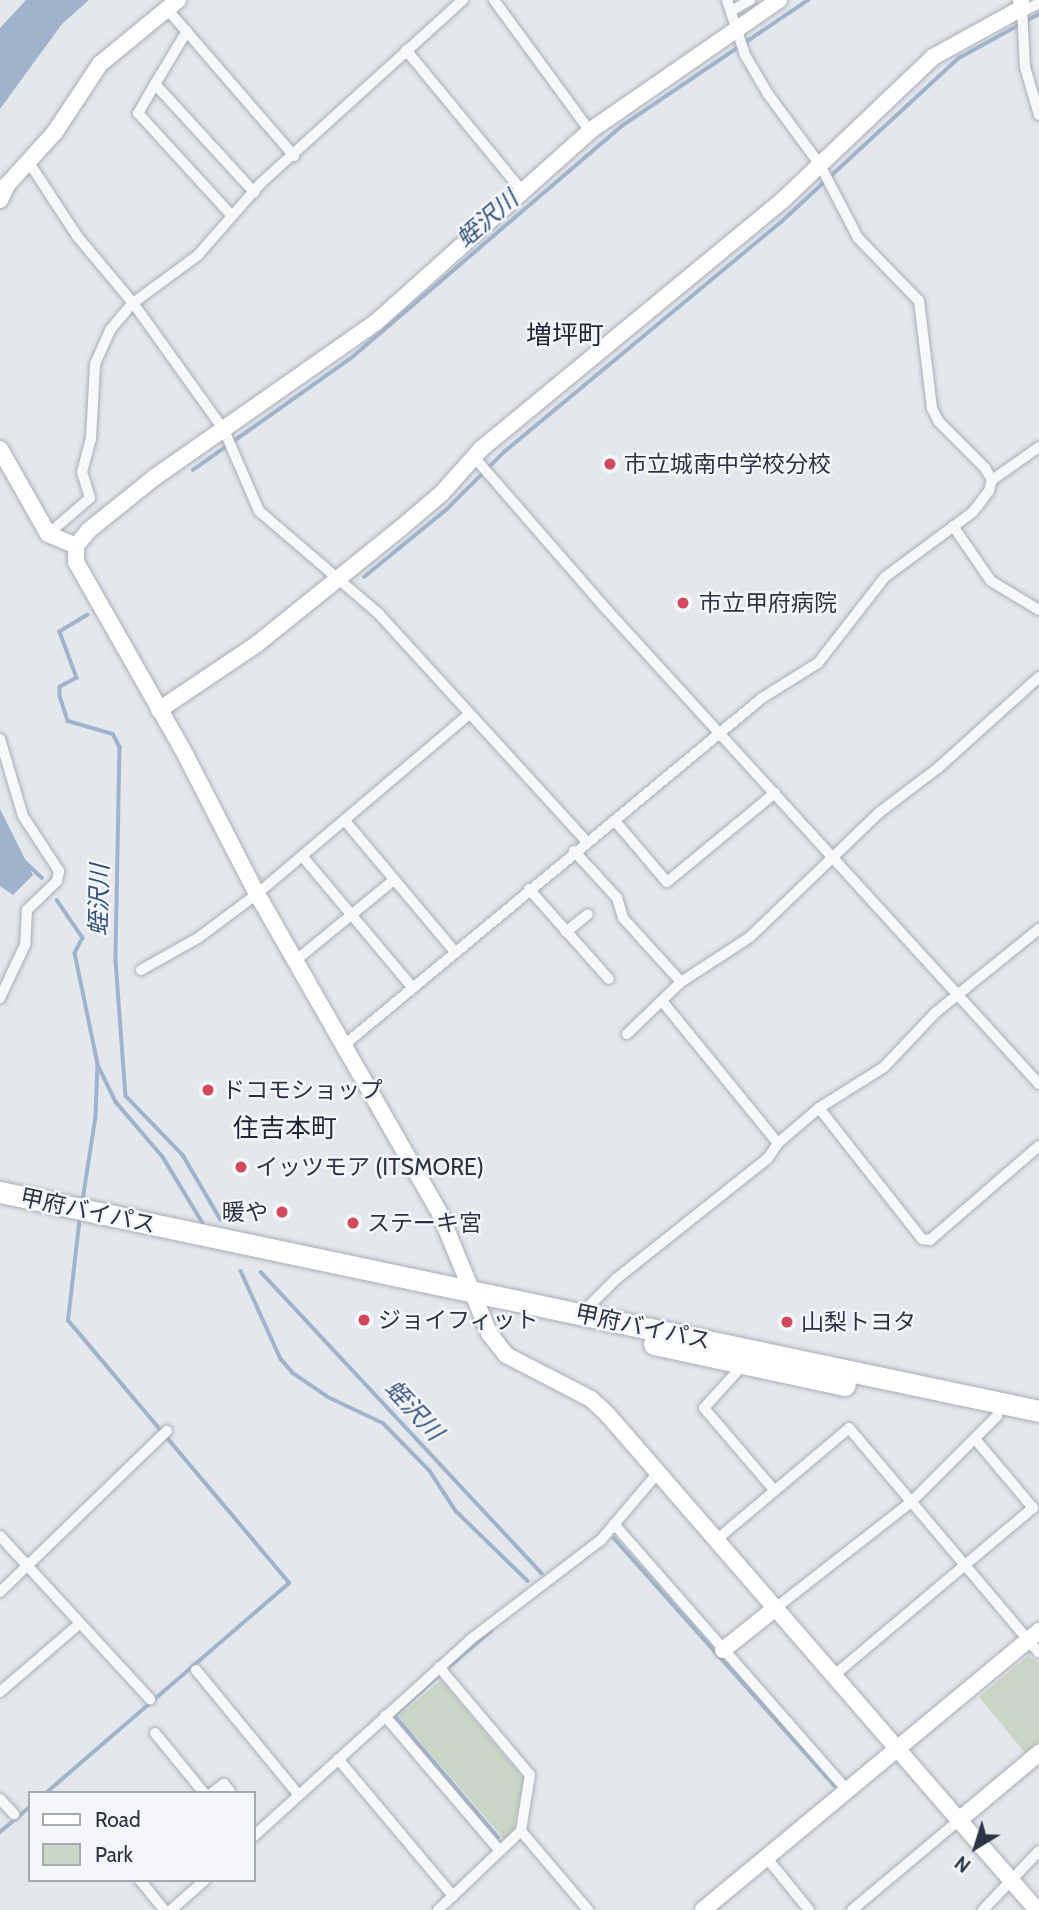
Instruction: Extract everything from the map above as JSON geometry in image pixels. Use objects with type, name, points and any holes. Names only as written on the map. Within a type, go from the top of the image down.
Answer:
[{"type":"highway","name":"甲府バイパス","points":[[0,1192],[27,1205]]},
{"type":"highway","name":"甲府バイパス","points":[[0,1206],[27,1205],[91,1218],[476,1300],[744,1364],[1039,1425]]},
{"type":"highway","name":"甲府バイパス","points":[[476,1300],[581,1314],[1039,1411]]},
{"type":"street","points":[[48,534],[90,498],[82,472],[91,439],[95,364],[110,330],[133,303],[198,256],[254,192],[463,0]]},
{"type":"street","points":[[494,0],[590,131]]},
{"type":"street","points":[[750,0],[730,5],[736,34],[744,51],[768,94],[831,185],[858,238],[919,300],[932,408],[992,480]]},
{"type":"street","points":[[76,546],[89,530],[155,477],[226,435],[376,323],[590,131],[736,34],[779,0]]},
{"type":"street","points":[[159,710],[257,643],[442,493],[476,459],[741,237],[820,167],[933,57],[1022,8],[1039,3]]},
{"type":"street","points":[[0,200],[28,161],[55,132],[100,64],[173,5],[187,31],[294,156]]},
{"type":"street","points":[[1022,8],[1025,68],[1039,115]]},
{"type":"street","points":[[187,31],[138,113],[232,216]]},
{"type":"street","points":[[406,50],[524,193]]},
{"type":"street","points":[[155,84],[254,192]]},
{"type":"street","points":[[28,161],[77,236],[133,303],[226,435],[259,511],[378,613],[586,841]]},
{"type":"street","points":[[343,1046],[586,841],[615,821],[762,698],[818,663],[885,577],[983,501],[992,480],[1039,447]]},
{"type":"street","points":[[0,449],[48,534],[76,546]]},
{"type":"street","points":[[476,459],[956,995],[1039,1084]]},
{"type":"street","points":[[953,526],[991,580],[1039,610]]},
{"type":"street","points":[[76,546],[83,578],[159,710],[257,894],[440,1214],[489,1333],[506,1355],[591,1399],[1037,1910]]},
{"type":"street","points":[[627,1034],[681,982],[750,937],[833,856],[1039,677]]},
{"type":"street","points":[[141,970],[198,938],[257,894],[346,822],[469,714]]},
{"type":"street","points":[[0,739],[23,816],[59,871],[57,881],[27,910],[25,945],[0,998]]},
{"type":"street","points":[[615,821],[667,882],[775,793]]},
{"type":"street","points":[[346,822],[455,953]]},
{"type":"street","points":[[574,851],[617,898],[623,918],[681,982]]},
{"type":"street","points":[[303,857],[413,988]]},
{"type":"street","points":[[295,961],[394,880]]},
{"type":"street","points":[[529,889],[609,979]]},
{"type":"street","points":[[566,932],[588,914]]},
{"type":"street","points":[[581,1314],[616,1279],[768,1158],[778,1143],[819,1108],[884,1067],[956,995],[1039,929]]},
{"type":"street","points":[[662,1002],[778,1143]]},
{"type":"street","points":[[819,1108],[922,1239],[930,1240],[1039,1146]]},
{"type":"street","points":[[744,1364],[705,1408],[774,1490]]},
{"type":"street","points":[[723,1650],[911,1502],[976,1440],[997,1416]]},
{"type":"street","points":[[715,1541],[849,1428],[965,1565],[1033,1635],[1039,1653]]},
{"type":"street","points":[[0,1592],[28,1568],[167,1431]]},
{"type":"street","points":[[832,1677],[1033,1508],[976,1440]]},
{"type":"street","points":[[256,1828],[338,1759],[439,1667],[601,1540],[657,1474]]},
{"type":"street","points":[[614,1524],[846,1789]]},
{"type":"street","points":[[0,1536],[150,1699]]},
{"type":"street","points":[[0,1692],[79,1624]]},
{"type":"street","points":[[703,1910],[1033,1635]]},
{"type":"street","points":[[439,1667],[530,1775],[521,1831],[441,1909]]},
{"type":"street","points":[[196,1670],[298,1794]]},
{"type":"street","points":[[385,1716],[500,1851]]},
{"type":"street","points":[[155,1733],[202,1791]]},
{"type":"street","points":[[852,1910],[1039,1753]]},
{"type":"street","points":[[338,1759],[453,1896]]},
{"type":"street","points":[[215,1791],[224,1784],[229,1791]]},
{"type":"street","points":[[0,1799],[14,1814]]},
{"type":"street","points":[[521,1831],[588,1910]]},
{"type":"street","points":[[983,1910],[1039,1851]]},
{"type":"street","points":[[766,1857],[809,1910]]},
{"type":"street","points":[[142,1882],[164,1910]]},
{"type":"street","points":[[171,1910],[203,1882]]},
{"type":"green space","points":[[1028,1656],[1039,1662],[1039,1742],[1025,1753],[979,1697]]},
{"type":"green space","points":[[441,1680],[524,1779],[513,1833],[504,1839],[398,1716]]},
{"type":"water","points":[[26,0],[89,0],[62,24],[0,109],[0,28]]},
{"type":"water","points":[[0,809],[33,875],[13,895],[0,886]]},
{"type":"waterway","name":"蛭沢川","points":[[193,470],[350,359],[622,126],[808,0]]},
{"type":"waterway","points":[[1026,21],[1039,14]]},
{"type":"waterway","points":[[364,577],[447,509],[504,452],[781,222],[959,58],[1019,25]]},
{"type":"waterway","name":"蛭沢川","points":[[88,615],[60,632],[77,678],[60,687],[60,696],[68,721],[113,734],[120,747],[116,961],[126,1096],[183,1155],[221,1220]]},
{"type":"waterway","points":[[23,860],[42,878]]},
{"type":"waterway","points":[[57,900],[83,938],[75,953],[98,1064],[96,1117],[83,1200]]},
{"type":"waterway","points":[[98,1065],[116,1102],[163,1157],[203,1223]]},
{"type":"waterway","points":[[48,1791],[289,1583],[68,1321],[80,1215]]},
{"type":"waterway","points":[[241,1271],[281,1359],[293,1373],[328,1397],[383,1423],[430,1471],[456,1511],[528,1581]]},
{"type":"waterway","name":"蛭沢川","points":[[261,1272],[542,1573]]},
{"type":"waterway","name":"蛭沢川","points":[[614,1538],[834,1785]]},
{"type":"waterway","points":[[450,1666],[491,1631]]},
{"type":"waterway","points":[[439,1676],[395,1716],[498,1837]]},
{"type":"waterway","points":[[0,1832],[28,1809]]},
{"type":"place","name":"市立城南中学校分校","points":[[610,464]]},
{"type":"place","name":"市立甲府病院","points":[[683,603]]},
{"type":"place","name":"ドコモショップ","points":[[208,1090]]},
{"type":"place","name":"イッツモア (ITSMORE)","points":[[241,1167]]},
{"type":"place","name":"暖や","points":[[282,1212]]},
{"type":"place","name":"ステーキ宮","points":[[353,1223]]},
{"type":"place","name":"ジョイフィット","points":[[364,1320]]},
{"type":"place","name":"山梨トヨタ","points":[[787,1322]]},
{"type":"district","name":"増坪町","points":[[565,336]]},
{"type":"district","name":"住吉本町","points":[[285,1129]]}]
